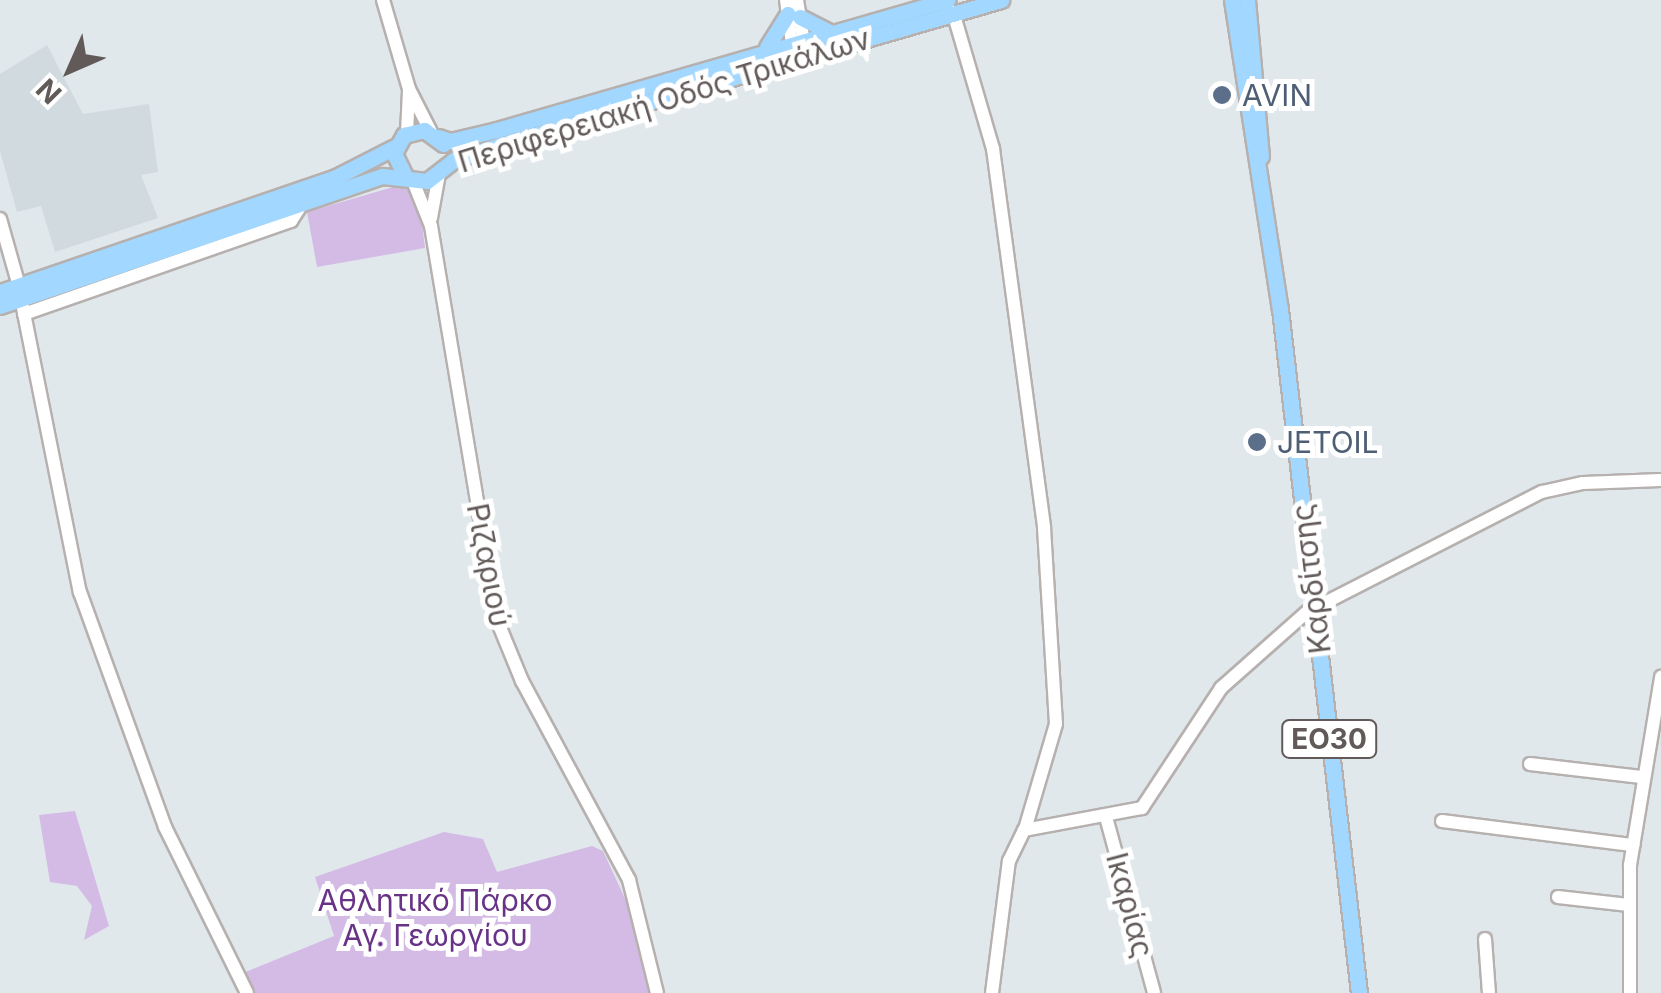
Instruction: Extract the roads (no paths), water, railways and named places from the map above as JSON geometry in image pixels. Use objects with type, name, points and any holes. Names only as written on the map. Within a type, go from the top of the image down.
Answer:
[{"type":"main road","name":"Περιφερειακή Οδός Τρικάλων","points":[[434,134],[450,141],[484,134],[798,40],[946,4],[1001,0]]},
{"type":"main road","name":"Καρδίτσης","points":[[1232,0],[1260,165],[1358,993]]},
{"type":"main road","name":"Καρδίτσης","points":[[1247,0],[1262,122],[1260,165]]},
{"type":"main road","name":"Περιφερειακή Οδός Τρικάλων","points":[[441,171],[500,145],[800,58],[946,4]]},
{"type":"main road","points":[[765,49],[783,30],[793,8],[829,32]]},
{"type":"main road","points":[[0,292],[21,299],[336,178],[395,148],[407,133],[434,134],[446,154],[441,171],[410,179],[382,176],[302,204],[21,299],[0,306]]},
{"type":"main road","points":[[395,148],[397,167],[410,179]]},
{"type":"street","points":[[383,0],[409,89],[434,134]]},
{"type":"street","points":[[946,4],[993,149],[1044,528],[1056,724],[1026,828],[1009,861],[992,993]]},
{"type":"street","points":[[793,8],[800,58]]},
{"type":"street","points":[[407,133],[409,89]]},
{"type":"street","name":"Ριζαριού","points":[[431,226],[441,171]]},
{"type":"street","name":"Ριζαριού","points":[[410,179],[431,226],[501,635],[629,880],[657,993]]},
{"type":"street","points":[[0,220],[21,299],[72,565],[165,827],[247,993]]},
{"type":"street","points":[[1026,828],[1106,816],[1148,802],[1222,688],[1315,606],[1542,492],[1661,480]]},
{"type":"street","points":[[1630,993],[1633,845],[1641,777],[1661,678]]},
{"type":"street","points":[[1530,764],[1641,777]]},
{"type":"street","name":"Ικαρίας","points":[[1106,816],[1154,993]]},
{"type":"street","points":[[1442,821],[1633,845]]},
{"type":"street","points":[[1558,897],[1629,905]]},
{"type":"street","points":[[1486,939],[1489,993]]},
{"type":"place","name":"AVIN","points":[[1222,95]]},
{"type":"place","name":"JETOIL","points":[[1257,442]]},
{"type":"park label","name":"Αθλητικό Πάρκο Αγ. Γεωργίου","points":[[435,917]]}]
